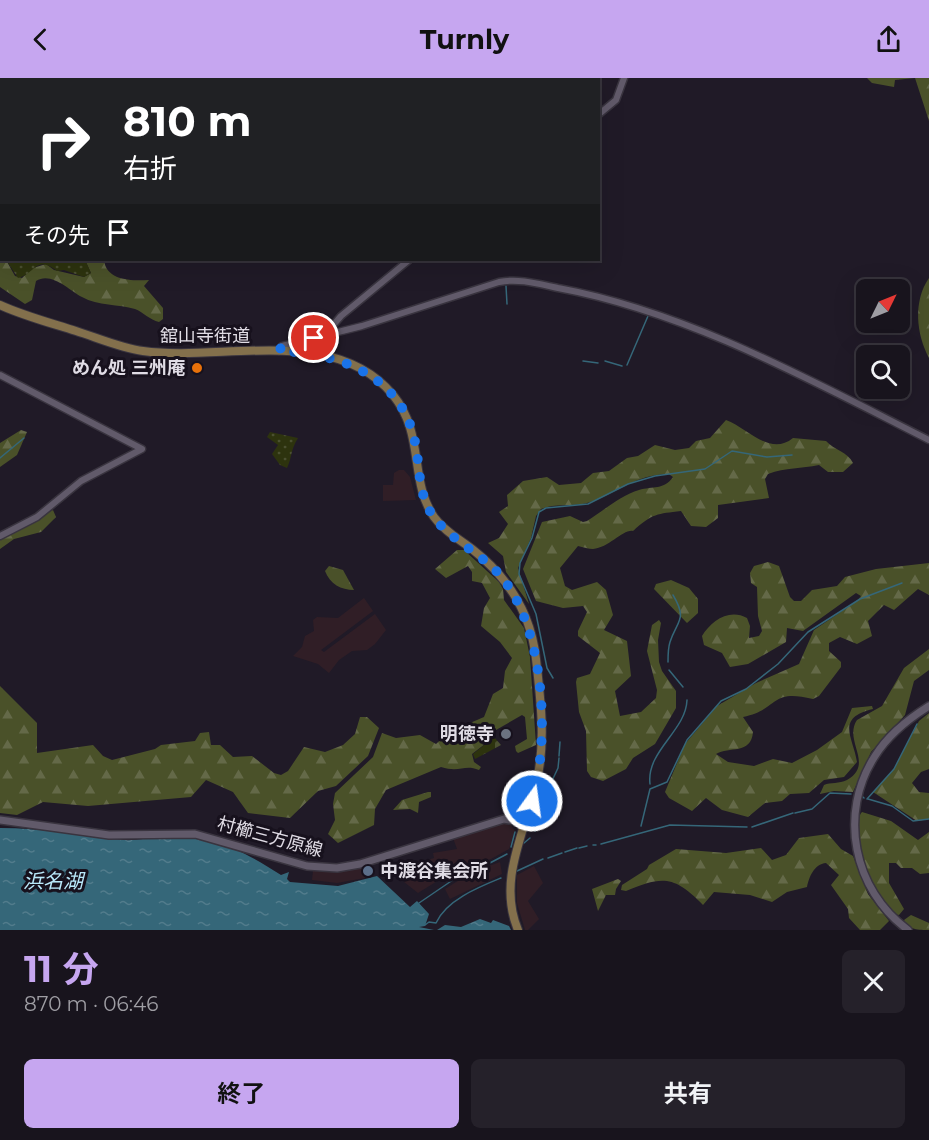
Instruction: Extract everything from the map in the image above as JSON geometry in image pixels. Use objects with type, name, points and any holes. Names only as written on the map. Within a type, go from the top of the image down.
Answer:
[{"type":"main road","name":"舘山寺街道","points":[[0,305],[142,351],[279,351],[344,361],[371,375],[389,391],[402,409],[412,429],[423,493],[430,510],[441,525],[491,566],[517,600],[528,623],[534,648],[542,732],[539,771],[514,861],[510,889],[512,911],[518,930]]},
{"type":"main road","points":[[908,930],[883,907],[864,874],[855,837],[855,809],[862,781],[875,755],[902,726],[929,706]]},
{"type":"main road","name":"村櫛三方原線","points":[[0,820],[109,835],[195,834],[300,864],[338,868],[360,864],[504,819],[525,823]]},
{"type":"street","points":[[600,113],[616,100],[624,78]]},
{"type":"street","points":[[330,334],[329,330],[339,317],[408,261]]},
{"type":"street","points":[[279,351],[282,346],[330,334],[499,282],[524,281],[593,295],[680,322],[841,396],[929,440]]},
{"type":"street","points":[[0,375],[142,449],[81,481],[37,517],[0,536]]},
{"type":"shaded area","points":[[404,470],[410,477],[416,500],[383,501],[383,485],[393,485],[394,473]]},
{"type":"shaded area","points":[[364,598],[373,611],[321,650],[324,652],[375,614],[386,630],[375,644],[367,650],[352,651],[339,660],[329,673],[318,664],[293,656],[302,647],[305,636],[314,631],[313,620],[317,617],[338,618]]},
{"type":"shaded area","points":[[503,823],[510,824],[515,831],[509,849],[491,859],[455,870],[418,893],[404,882],[426,870],[421,862],[434,858],[433,853],[457,849],[453,838]]},
{"type":"shaded area","points":[[500,862],[502,874],[450,899],[445,889],[472,872]]},
{"type":"shaded area","points":[[534,866],[543,883],[528,901],[539,919],[528,930],[525,930],[517,903],[517,875]]},
{"type":"shaded area","points":[[363,867],[365,878],[337,883],[312,880],[313,871],[338,872]]},
{"type":"green space","points":[[867,78],[915,78],[895,80],[894,87],[872,83]]},
{"type":"green space","points":[[915,78],[929,78],[929,121]]},
{"type":"green space","points":[[0,261],[7,261],[15,276],[22,278],[33,268],[46,264],[54,270],[84,277],[91,273],[86,262],[82,261],[104,261],[106,267],[115,276],[128,280],[149,280],[144,286],[163,308],[163,319],[159,322],[135,309],[88,300],[48,278],[36,281],[32,300],[25,304],[0,287]]},
{"type":"green space","points":[[7,261],[82,261],[86,262],[91,273],[84,277],[40,265],[18,278]]},
{"type":"green space","points":[[929,278],[929,358],[921,339],[918,318],[920,297]]},
{"type":"green space","points":[[726,420],[767,443],[784,443],[793,438],[826,441],[848,456],[853,463],[843,472],[828,472],[819,465],[768,474],[765,479],[769,498],[718,505],[718,518],[706,527],[691,526],[681,511],[666,513],[656,515],[633,531],[599,548],[578,546],[560,568],[565,586],[572,590],[597,582],[606,590],[613,615],[604,630],[627,641],[631,676],[615,691],[620,716],[641,712],[656,698],[657,690],[647,651],[652,625],[659,620],[661,623],[658,640],[659,662],[662,671],[676,691],[676,708],[655,744],[633,758],[626,769],[603,781],[591,777],[587,771],[586,731],[579,712],[576,682],[577,678],[590,674],[600,653],[578,636],[587,612],[583,606],[563,608],[536,601],[523,569],[542,522],[570,516],[583,522],[587,521],[626,496],[639,490],[662,486],[673,477],[669,474],[646,477],[587,503],[541,509],[536,516],[531,538],[518,568],[529,604],[506,572],[503,556],[488,543],[499,538],[508,524],[499,512],[508,506],[507,495],[523,481],[547,477],[559,485],[581,483],[593,473],[609,471],[627,458],[638,456],[655,445],[675,450],[689,448],[696,441],[710,438]]},
{"type":"green space","points":[[21,430],[27,432],[17,455],[0,467],[0,443]]},
{"type":"green space","points":[[270,432],[298,438],[287,468],[280,465],[272,454],[278,445],[267,437]]},
{"type":"green space","points":[[53,510],[56,517],[41,532],[14,539],[0,549],[0,539]]},
{"type":"green space","points":[[457,550],[464,550],[499,582],[503,589],[504,600],[524,628],[530,657],[536,745],[518,753],[516,751],[515,746],[527,739],[525,717],[522,715],[496,730],[494,737],[472,754],[474,762],[481,767],[479,770],[441,767],[386,790],[375,809],[374,825],[338,843],[328,834],[335,820],[333,804],[335,793],[373,757],[382,733],[396,738],[420,735],[436,744],[449,732],[484,717],[493,694],[503,688],[505,671],[512,658],[500,642],[481,626],[484,608],[490,598],[482,583],[472,581],[472,572],[468,566],[446,578],[435,569]]},
{"type":"green space","points":[[768,562],[779,566],[790,597],[794,601],[801,601],[812,590],[837,586],[845,577],[876,569],[929,563],[929,595],[918,589],[894,610],[884,605],[868,621],[872,636],[857,644],[840,637],[829,643],[829,651],[841,662],[841,667],[819,696],[813,699],[799,696],[781,698],[755,714],[743,717],[753,732],[748,744],[739,749],[716,754],[728,762],[754,766],[773,759],[792,763],[817,750],[842,732],[852,708],[872,706],[873,709],[861,713],[850,723],[850,737],[857,762],[844,777],[824,780],[809,793],[790,794],[782,801],[765,803],[748,817],[722,810],[706,798],[692,811],[669,798],[665,792],[685,744],[717,706],[756,683],[799,664],[814,630],[861,596],[856,593],[803,631],[787,628],[786,642],[748,664],[730,667],[722,653],[704,645],[702,636],[715,621],[734,614],[747,618],[750,626],[749,638],[759,636],[762,631],[758,616],[757,587],[751,583],[750,573],[754,566]]},
{"type":"green space","points":[[329,566],[343,570],[354,590],[345,589],[333,583],[325,571]]},
{"type":"green space","points":[[671,580],[689,588],[698,599],[698,613],[687,623],[654,589],[656,584]]},
{"type":"green space","points":[[929,649],[929,670],[914,681],[905,715],[871,752],[853,792],[834,791],[820,794],[824,785],[847,780],[855,774],[859,760],[853,736],[857,720],[882,706],[904,668]]},
{"type":"green space","points":[[0,686],[37,723],[37,753],[93,745],[103,756],[112,760],[155,749],[161,745],[195,741],[200,733],[209,732],[211,745],[220,745],[233,757],[252,756],[274,773],[281,775],[288,771],[304,747],[325,752],[343,745],[355,734],[360,717],[367,717],[379,728],[368,756],[336,786],[318,791],[290,818],[248,813],[233,792],[206,780],[191,797],[88,806],[43,802],[17,815],[0,813]]},
{"type":"green space","points":[[929,713],[929,769],[921,772],[912,783],[919,792],[929,793],[929,819],[917,821],[873,792],[894,769],[919,721]]},
{"type":"green space","points":[[494,737],[501,745],[475,759],[473,754]]},
{"type":"green space","points":[[431,792],[431,797],[419,802],[418,813],[410,809],[393,810],[402,800]]},
{"type":"green space","points":[[862,812],[891,821],[918,840],[929,832],[929,873],[920,874],[912,868],[901,868],[896,863],[889,863],[889,883],[904,909],[899,915],[890,910],[882,900],[866,869],[858,835],[858,821]]},
{"type":"green space","points":[[828,834],[841,849],[853,856],[868,894],[889,921],[880,930],[860,930],[849,918],[848,909],[831,885],[839,875],[826,863],[815,868],[807,887],[787,892],[772,902],[750,895],[714,892],[703,905],[684,888],[667,881],[649,883],[626,891],[621,890],[622,885],[676,849],[726,853],[761,848],[772,860],[786,855],[799,838]]},
{"type":"green space","points":[[618,879],[621,881],[615,895],[606,895],[598,911],[592,889]]},
{"type":"green space","points":[[911,915],[929,923],[929,930],[908,926],[904,920]]},
{"type":"water","name":"浜名湖","points":[[0,828],[46,830],[123,840],[165,837],[199,839],[239,851],[281,875],[289,872],[287,879],[290,882],[338,886],[377,876],[410,907],[417,901],[429,914],[425,926],[419,927],[434,930],[0,930]]},
{"type":"water","points":[[480,919],[491,923],[493,920],[509,926],[511,930],[437,930],[445,925],[461,927]]},
{"type":"waterway","points":[[506,286],[507,304]]},
{"type":"waterway","points":[[627,365],[648,316]]},
{"type":"waterway","points":[[583,361],[598,363]]},
{"type":"waterway","points":[[605,361],[622,366]]},
{"type":"waterway","points":[[0,458],[24,438]]},
{"type":"waterway","points":[[553,678],[547,668],[536,614],[519,574],[520,563],[532,538],[539,512],[546,508],[588,504],[628,484],[655,476],[705,469],[732,451],[767,457],[792,455]]},
{"type":"waterway","points":[[641,826],[650,789],[667,782],[687,740],[721,701],[746,689],[778,664],[808,632],[860,599],[902,583]]},
{"type":"waterway","points":[[668,662],[669,644],[680,620],[680,610],[673,595]]},
{"type":"waterway","points":[[669,670],[683,687]]},
{"type":"waterway","points":[[650,784],[650,772],[654,761],[680,722],[687,700]]},
{"type":"waterway","points":[[867,799],[894,769],[917,724]]},
{"type":"waterway","points":[[559,756],[560,742]]},
{"type":"waterway","points":[[550,785],[558,768],[559,758]]},
{"type":"waterway","points":[[535,831],[551,813],[553,803],[551,790]]},
{"type":"waterway","points":[[795,813],[812,809],[830,793],[851,794]]},
{"type":"waterway","points":[[868,799],[892,806],[913,821],[929,819]]},
{"type":"waterway","points":[[752,827],[793,813]]},
{"type":"waterway","points":[[601,844],[670,825],[747,827]]},
{"type":"waterway","points":[[511,847],[515,832]]},
{"type":"waterway","points":[[524,843],[530,838]]},
{"type":"waterway","points":[[579,848],[587,846]]},
{"type":"waterway","points":[[565,852],[577,848]]},
{"type":"waterway","points":[[548,858],[562,853]]},
{"type":"waterway","points":[[419,903],[466,871],[488,864],[507,854]]},
{"type":"waterway","points":[[517,871],[543,859]]},
{"type":"waterway","points":[[425,925],[429,922],[436,923],[447,908],[464,895],[501,878]]},
{"type":"place","name":"めん処 三州庵","points":[[197,368]]},
{"type":"place","name":"明徳寺","points":[[506,734]]},
{"type":"place","name":"中渡谷集会所","points":[[368,871]]},
{"type":"route","points":[[314,338],[282,346],[279,351],[344,361],[371,375],[394,396],[412,429],[427,505],[441,525],[497,572],[508,585],[525,615],[534,648],[542,740],[532,801]]}]
